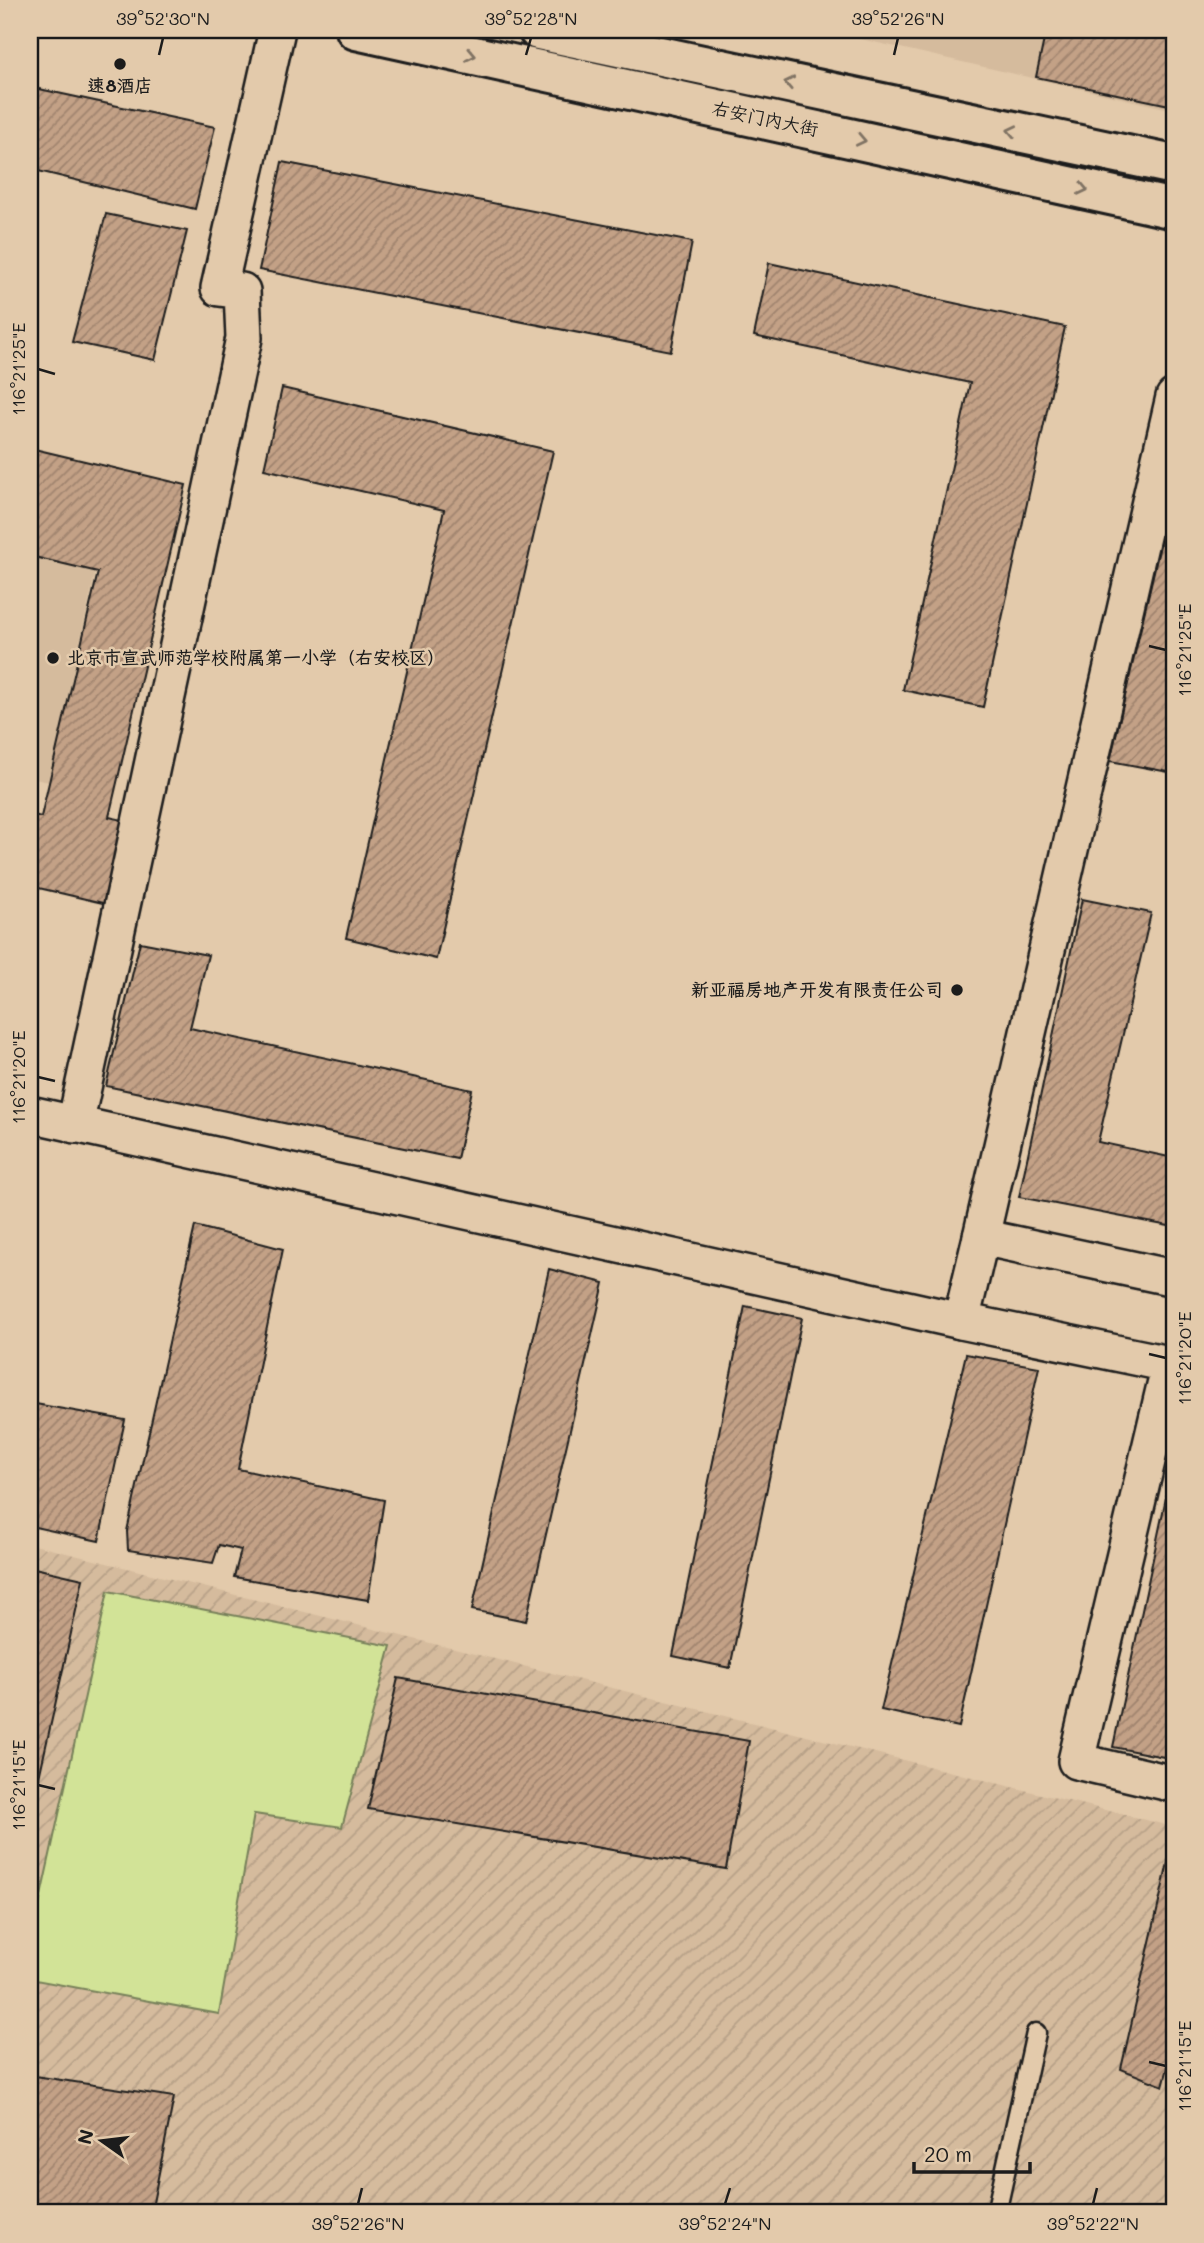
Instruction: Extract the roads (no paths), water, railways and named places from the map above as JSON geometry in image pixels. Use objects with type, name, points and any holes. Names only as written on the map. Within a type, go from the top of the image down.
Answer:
[{"type":"main road","name":"右安门内大街","points":[[356,30],[1174,209]]},
{"type":"main road","points":[[537,30],[1174,165]]},
{"type":"street","points":[[75,1125],[244,338],[242,291],[219,288],[277,30]]},
{"type":"street","points":[[961,1321],[1174,397]]},
{"type":"street","points":[[30,1114],[961,1321],[1172,1364],[1076,1760],[1174,1784]]},
{"type":"street","points":[[981,1237],[1174,1278]]},
{"type":"lane","points":[[996,2213],[1036,2033]]},
{"type":"place","name":"速8酒店","points":[[120,64]]},
{"type":"place","name":"北京市宣武师范学校附属第一小学（右安校区）","points":[[53,658]]},
{"type":"place","name":"新亚福房地产开发有限责任公司","points":[[957,990]]}]
